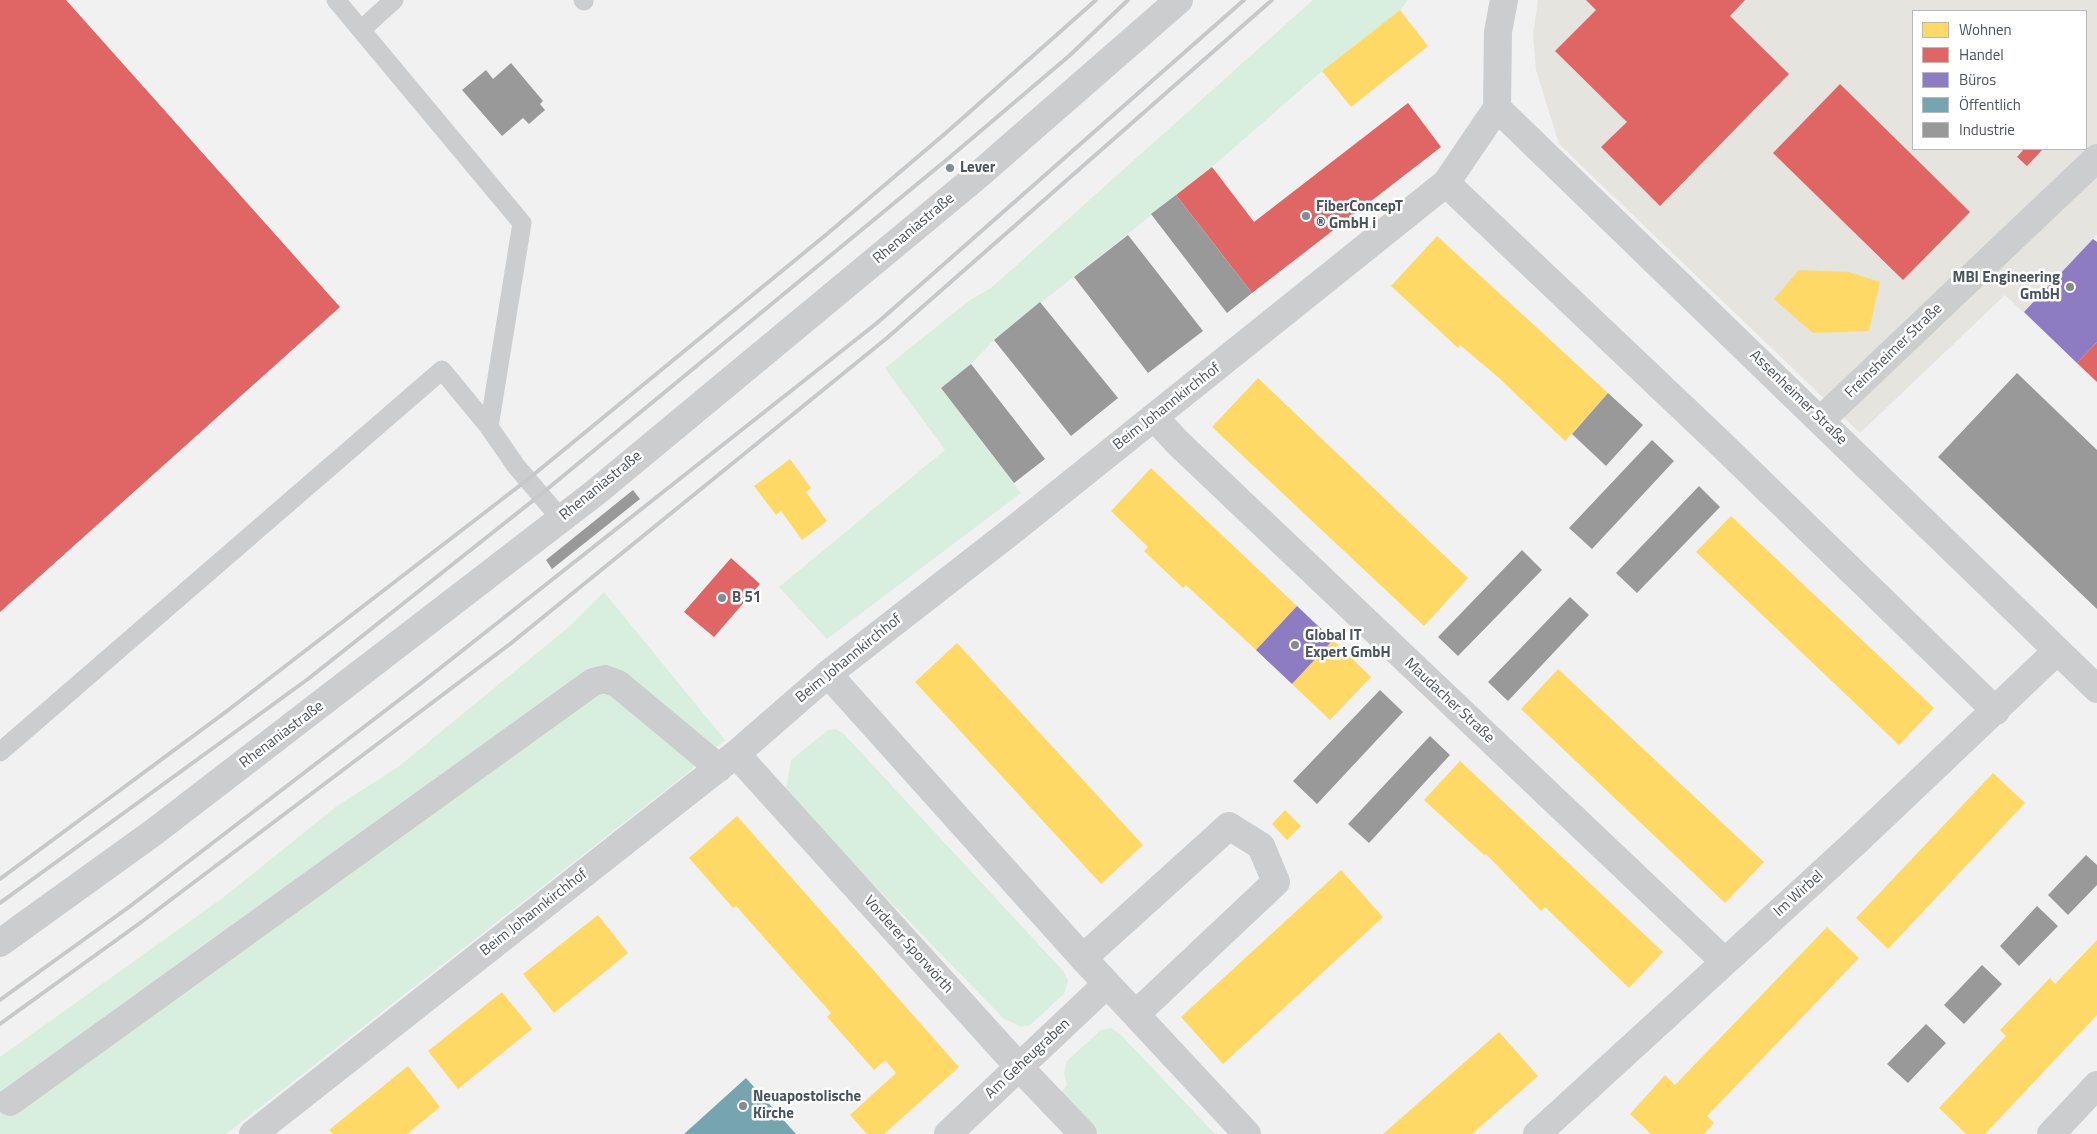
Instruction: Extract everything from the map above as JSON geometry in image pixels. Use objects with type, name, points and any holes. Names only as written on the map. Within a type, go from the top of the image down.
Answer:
[{"type":"street","name":"Rhenaniastraße","points":[[0,943],[154,832],[561,519],[976,177],[1179,0]]},
{"type":"street","points":[[1497,108],[1498,32],[1504,0]]},
{"type":"street","name":"Beim Johannkirchhof","points":[[253,1134],[727,761],[828,674],[1154,417],[1446,183],[1497,108]]},
{"type":"street","name":"Assenheimer Straße","points":[[1497,108],[2097,689]]},
{"type":"street","name":"Freinsheimer Straße","points":[[1821,420],[2097,158]]},
{"type":"street","points":[[1446,183],[1719,442],[1996,710]]},
{"type":"street","name":"Maudacher Straße","points":[[1154,417],[1178,443],[1724,961]]},
{"type":"street","name":"Im Wirbel","points":[[1537,1134],[1996,710],[2057,651]]},
{"type":"street","points":[[828,674],[1083,958],[1248,1134]]},
{"type":"street","name":"Vorderer Sporwörth","points":[[10,1102],[593,682],[605,679],[618,684],[727,761],[1083,1134]]},
{"type":"street","points":[[1083,958],[1229,826],[1261,846],[1276,882],[1136,1014]]},
{"type":"street","name":"Am Geheugraben","points":[[948,1134],[1107,984]]},
{"type":"street","points":[[2051,1134],[2097,1085]]},
{"type":"lane","points":[[336,0],[522,223],[489,427]]},
{"type":"lane","points":[[361,30],[394,0]]},
{"type":"lane","points":[[0,752],[442,370],[489,427],[516,466],[561,519]]},
{"type":"shaded area","points":[[1538,0],[2097,0],[2097,235],[2093,239],[2097,242],[2077,363],[2005,295],[1860,433],[1559,144],[1536,70],[1533,34]]},
{"type":"green space","points":[[1313,0],[1408,0],[1400,10],[1322,71],[1212,167],[994,340],[971,364],[941,388],[1021,493],[827,639],[779,587],[945,450],[885,368],[970,300],[991,288]]},
{"type":"green space","points":[[604,592],[725,740],[685,775],[226,1134],[0,1134],[0,1057],[224,897],[337,806],[398,767],[570,626]]},
{"type":"green space","points":[[835,729],[843,733],[1064,972],[1068,981],[1064,994],[1030,1025],[1021,1027],[1003,1018],[782,790],[787,785],[791,760],[828,730]]},
{"type":"green space","points":[[1111,1028],[1120,1034],[1215,1134],[1099,1134],[1061,1092],[1067,1085],[1064,1073],[1067,1061],[1101,1030]]},
{"type":"building: Wohnen","points":[[1400,10],[1428,46],[1351,107],[1322,71]]},
{"type":"building: Wohnen","points":[[1437,236],[1608,393],[1565,441],[1499,378],[1460,345],[1458,348],[1391,286]]},
{"type":"building: Wohnen","points":[[1799,270],[1848,272],[1880,282],[1869,331],[1813,333],[1774,299]]},
{"type":"building: Wohnen","points":[[1258,378],[1468,578],[1424,626],[1212,427]]},
{"type":"building: Wohnen","points":[[790,459],[811,488],[806,492],[827,521],[802,540],[781,511],[776,515],[754,486]]},
{"type":"building: Wohnen","points":[[1151,468],[1297,606],[1256,650],[1186,585],[1183,588],[1144,551],[1148,547],[1111,511]]},
{"type":"building: Wohnen","points":[[1731,516],[1934,708],[1899,745],[1696,552]]},
{"type":"building: Wohnen","points":[[1333,640],[1371,677],[1330,720],[1292,684]]},
{"type":"building: Wohnen","points":[[957,643],[1143,845],[1101,884],[915,682]]},
{"type":"building: Wohnen","points":[[1558,669],[1764,862],[1725,903],[1521,709]]},
{"type":"building: Wohnen","points":[[1460,761],[1663,952],[1629,988],[1545,907],[1541,911],[1486,854],[1484,855],[1424,800]]},
{"type":"building: Wohnen","points":[[1993,773],[2025,803],[1888,949],[1856,918]]},
{"type":"building: Wohnen","points":[[1285,810],[1301,826],[1287,840],[1272,824]]},
{"type":"building: Wohnen","points":[[737,816],[959,1067],[884,1134],[867,1134],[850,1115],[896,1073],[885,1060],[874,1070],[827,1017],[831,1013],[736,906],[733,908],[689,858]]},
{"type":"building: Wohnen","points":[[1341,870],[1383,917],[1223,1064],[1181,1017]]},
{"type":"building: Wohnen","points":[[598,915],[628,953],[554,1013],[523,974]]},
{"type":"building: Wohnen","points":[[1827,927],[1859,958],[1707,1116],[1714,1123],[1704,1134],[1651,1134],[1630,1114],[1665,1075],[1675,1085]]},
{"type":"building: Wohnen","points":[[2097,940],[2097,1015],[1985,1134],[1966,1134],[1939,1108],[2006,1036],[2000,1030],[2050,978],[2055,984]]},
{"type":"building: Wohnen","points":[[502,992],[532,1029],[458,1089],[428,1051]]},
{"type":"building: Wohnen","points":[[1499,1032],[1538,1076],[1472,1134],[1383,1134]]},
{"type":"building: Wohnen","points":[[408,1066],[440,1107],[407,1134],[333,1134],[329,1130]]},
{"type":"building: Handel","points":[[0,0],[66,0],[340,307],[0,612]]},
{"type":"building: Handel","points":[[1586,0],[1745,0],[1730,16],[1789,74],[1660,206],[1601,147],[1627,122],[1555,51],[1596,10]]},
{"type":"building: Handel","points":[[1840,84],[1970,212],[1903,280],[1773,153]]},
{"type":"building: Handel","points":[[1408,103],[1441,147],[1252,293],[1176,195],[1212,167],[1254,222]]},
{"type":"building: Handel","points":[[2023,150],[2042,150],[2027,166],[2017,157]]},
{"type":"building: Handel","points":[[2097,342],[2097,382],[2077,363]]},
{"type":"building: Handel","name":"B 51","points":[[731,558],[760,584],[714,637],[684,612]]},
{"type":"building: Büros","points":[[2093,239],[2097,242],[2097,342],[2077,363],[2024,312]]},
{"type":"building: Büros","name":"Global IT Expert GmbH","points":[[1297,606],[1333,640],[1292,684],[1256,650]]},
{"type":"building: Öffentlich","name":"Neuapostolische Kirche","points":[[746,1078],[796,1134],[684,1134]]},
{"type":"building: Industrie","points":[[511,63],[543,101],[540,104],[545,110],[529,124],[523,118],[502,136],[462,90],[486,70],[493,79]]},
{"type":"building: Industrie","points":[[1176,195],[1252,293],[1227,313],[1151,214]]},
{"type":"building: Industrie","points":[[1128,235],[1203,331],[1148,373],[1074,277]]},
{"type":"building: Industrie","points":[[1040,302],[1118,398],[1071,436],[994,340]]},
{"type":"building: Industrie","points":[[971,364],[1045,459],[1014,483],[941,388]]},
{"type":"building: Industrie","points":[[2017,373],[2097,450],[2097,609],[1938,457]]},
{"type":"building: Industrie","points":[[1608,393],[1643,425],[1606,466],[1572,434]]},
{"type":"building: Industrie","points":[[1652,440],[1674,461],[1592,549],[1569,528]]},
{"type":"building: Industrie","points":[[1699,486],[1720,507],[1637,593],[1616,573]]},
{"type":"building: Industrie","points":[[633,490],[640,499],[552,569],[546,560]]},
{"type":"building: Industrie","points":[[1522,550],[1542,570],[1458,656],[1438,637]]},
{"type":"building: Industrie","points":[[1570,597],[1589,615],[1508,701],[1488,682]]},
{"type":"building: Industrie","points":[[1380,690],[1403,712],[1317,804],[1293,781]]},
{"type":"building: Industrie","points":[[1430,736],[1450,755],[1369,843],[1348,824]]},
{"type":"building: Industrie","points":[[2086,855],[2097,865],[2097,885],[2068,915],[2048,895]]},
{"type":"building: Industrie","points":[[2037,906],[2058,926],[2019,966],[2000,946]]},
{"type":"building: Industrie","points":[[1982,965],[2002,984],[1964,1024],[1944,1005]]},
{"type":"building: Industrie","points":[[1926,1024],[1946,1043],[1908,1083],[1887,1064]]},
{"type":"railway","points":[[0,879],[227,711],[527,480],[827,234],[947,132],[1096,0]]},
{"type":"railway","points":[[0,903],[308,679],[540,495],[950,157],[1069,56],[1128,0]]},
{"type":"railway","points":[[0,1000],[129,907],[420,684],[877,323],[1244,0]]},
{"type":"railway","points":[[0,1024],[140,923],[510,644],[887,338],[1272,0]]},
{"type":"place","name":"Lever","points":[[950,168]]},
{"type":"place","name":"FiberConcepT ® GmbH i","points":[[1306,216]]},
{"type":"place","name":"MBI Engineering GmbH","points":[[2070,287]]},
{"type":"place","name":"B 51","points":[[722,598]]},
{"type":"place","name":"Global IT Expert GmbH","points":[[1295,645]]},
{"type":"place","name":"Neuapostolische Kirche","points":[[743,1106]]}]
